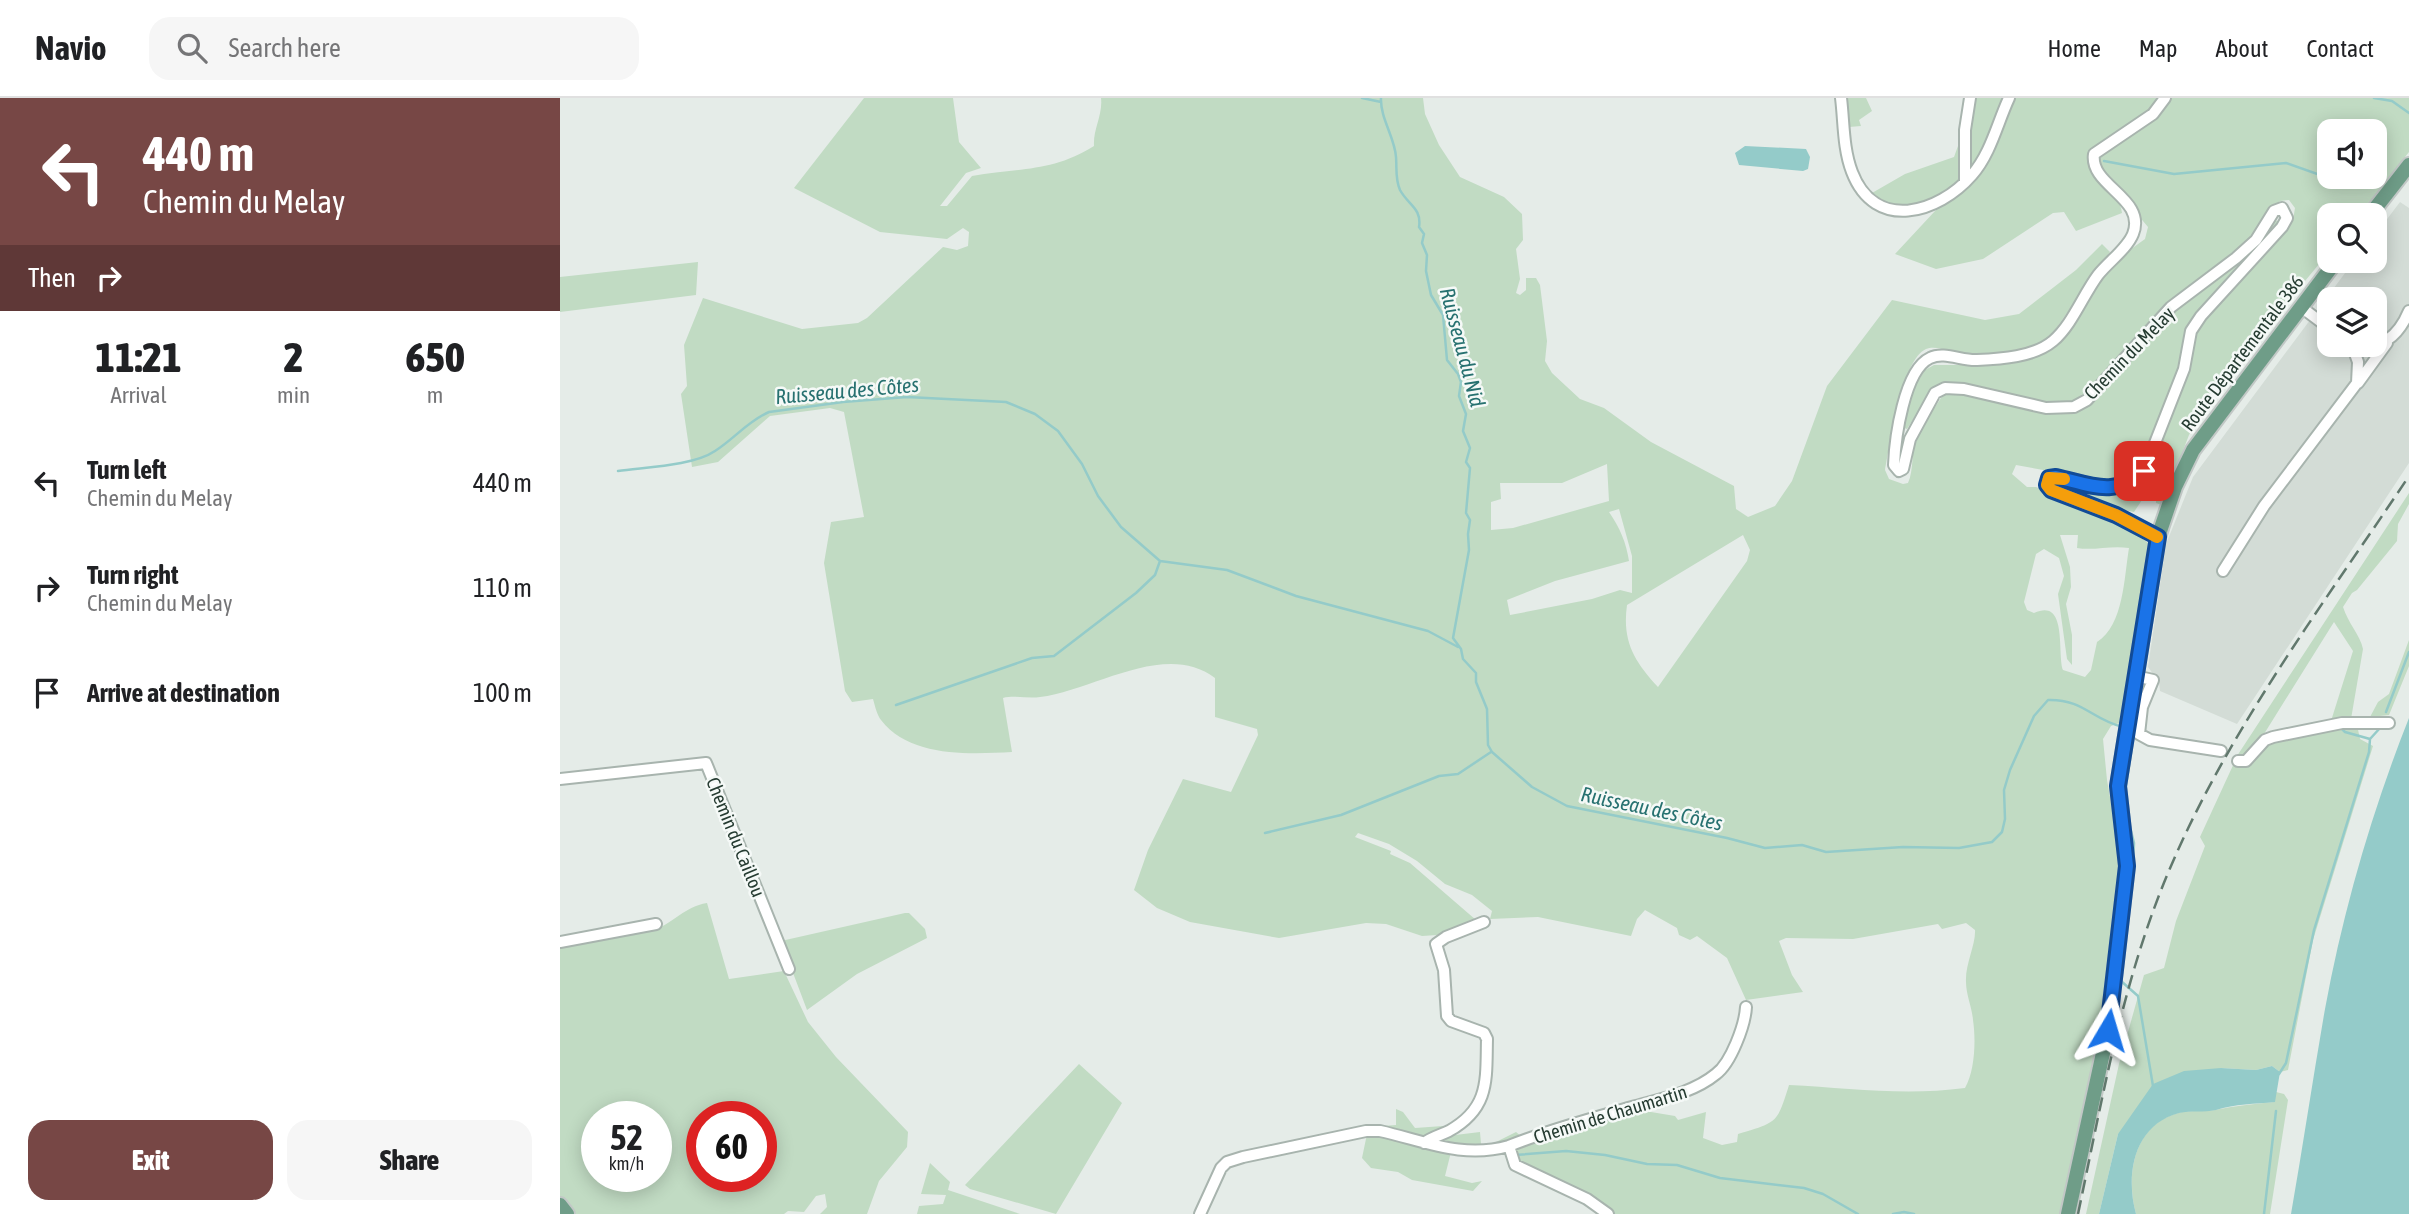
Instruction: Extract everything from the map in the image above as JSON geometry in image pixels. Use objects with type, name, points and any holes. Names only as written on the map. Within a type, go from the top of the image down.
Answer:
[{"type":"main road","points":[[2379,203],[2409,165]]},
{"type":"main road","name":"Route Départementale 386","points":[[2068,1214],[2111,1009],[2127,866],[2118,786],[2158,537],[2175,487],[2193,450],[2327,273]]},
{"type":"main road","points":[[560,1205],[567,1214]]},
{"type":"street","points":[[1841,98],[1851,170],[1856,180],[1877,205],[1901,213],[1914,212],[1948,195],[1965,182],[1992,141],[2009,98]]},
{"type":"street","points":[[1965,182],[1965,130],[1969,98]]},
{"type":"street","name":"Chemin du Melay","points":[[2158,537],[2116,515],[2051,490],[2047,485],[2049,478],[2106,488],[2119,487],[2134,480],[2144,471],[2184,369],[2191,331],[2201,316],[2282,228],[2287,218],[2282,208],[2274,211],[2256,240],[2236,258],[2171,307],[2087,400],[2074,407],[2046,408],[1964,389],[1945,388],[1935,393],[1916,427],[1903,469],[1899,471],[1894,465],[1895,442],[1906,394],[1922,363],[1932,356],[1975,360],[2026,354],[2053,341],[2062,331],[2085,291],[2133,235],[2132,210],[2096,171],[2092,163],[2094,154],[2103,145],[2153,114],[2165,98]]},
{"type":"street","points":[[2301,307],[2317,319]]},
{"type":"street","points":[[2387,342],[2401,326],[2409,311]]},
{"type":"street","points":[[2356,357],[2357,383]]},
{"type":"street","points":[[2223,570],[2264,506],[2376,357]]},
{"type":"street","points":[[2134,676],[2153,680],[2142,707],[2139,734],[2150,740],[2221,751]]},
{"type":"street","points":[[2238,761],[2246,761],[2265,740],[2273,737],[2342,723],[2389,723]]},
{"type":"street","name":"Chemin du Caillou","points":[[560,779],[706,763],[789,969]]},
{"type":"street","points":[[1424,1143],[1465,1120],[1481,1102],[1485,1087],[1486,1039],[1484,1033],[1451,1021],[1447,1016],[1444,970],[1436,944],[1446,937],[1484,922]]},
{"type":"street","points":[[560,942],[656,924]]},
{"type":"street","name":"Chemin de Chaumartin","points":[[1608,1214],[1587,1199],[1515,1165],[1509,1146],[1670,1096],[1708,1080],[1720,1072],[1729,1056],[1746,1021],[1746,1007]]},
{"type":"street","points":[[1200,1214],[1221,1168],[1227,1162],[1243,1157],[1366,1131],[1380,1131],[1424,1143],[1485,1153],[1509,1146]]},
{"type":"shaded area","points":[[2400,202],[2409,208],[2409,463],[2237,724],[2160,691],[2159,682],[2148,667],[2166,544],[2193,477],[2317,311],[2317,357],[2387,357],[2387,287],[2335,287],[2345,273],[2387,273],[2387,219]]},
{"type":"green space","points":[[864,98],[953,98],[959,142],[981,168],[966,173],[940,206],[947,206],[972,176],[1050,165],[1094,146],[1101,98],[1423,98],[1425,114],[1439,145],[1460,177],[1504,197],[1522,214],[1523,240],[1516,249],[1520,279],[1516,293],[1520,295],[1526,290],[1526,278],[1536,278],[1540,285],[1547,341],[1545,361],[1552,373],[1580,399],[1604,408],[1651,442],[1734,486],[1736,509],[1748,517],[1775,506],[1792,481],[1827,386],[1892,300],[1985,320],[2019,314],[2076,270],[2102,244],[2110,252],[2048,340],[2019,350],[1987,356],[1968,356],[1931,348],[1918,356],[1910,369],[1898,404],[1885,470],[1889,479],[1903,484],[1908,483],[1910,478],[1914,444],[1943,395],[1949,391],[2055,414],[2079,412],[2122,371],[2177,309],[2253,248],[2275,220],[2277,221],[2279,226],[2195,319],[2179,371],[2140,469],[2129,478],[2116,483],[2016,465],[2012,474],[2027,487],[2036,487],[2118,521],[2151,545],[2122,722],[2111,726],[2103,739],[2120,854],[2097,1051],[2060,1214],[1613,1214],[1514,1158],[1513,1151],[1524,1144],[1639,1110],[1675,1116],[1678,1120],[1706,1112],[1703,1138],[1722,1145],[1737,1142],[1738,1134],[1774,1120],[1789,1085],[1899,1091],[1965,1088],[1973,1064],[1974,1028],[1966,982],[1975,930],[1966,923],[1942,929],[1938,924],[1853,939],[1786,938],[1779,941],[1792,975],[1803,992],[1746,1000],[1727,958],[1697,936],[1690,940],[1679,935],[1677,928],[1645,910],[1637,919],[1631,936],[1538,917],[1490,919],[1492,911],[1472,895],[1445,884],[1417,861],[1389,844],[1358,833],[1355,837],[1391,851],[1390,854],[1410,863],[1476,920],[1476,923],[1437,935],[1422,936],[1386,924],[1366,923],[1279,938],[1190,922],[1157,908],[1134,890],[1148,850],[1183,779],[1231,792],[1258,735],[1257,729],[1215,717],[1215,678],[1196,668],[1175,664],[1152,665],[1061,693],[1003,698],[1012,752],[960,753],[924,747],[893,732],[880,718],[873,699],[852,702],[845,691],[824,563],[831,522],[864,517],[844,412],[830,408],[770,416],[718,462],[692,467],[681,394],[687,386],[684,345],[703,298],[802,329],[858,323],[867,318],[943,247],[957,250],[968,246],[969,232],[963,228],[947,239],[880,232],[794,188]],"holes":[[[1607,464],[1609,501],[1513,528],[1491,530],[1491,502],[1501,499],[1500,483],[1562,483]],[[1619,509],[1632,556],[1632,593],[1620,590],[1592,599],[1510,615],[1507,600],[1555,581],[1629,561],[1622,535],[1609,512]],[[1743,535],[1750,550],[1747,561],[1658,687],[1636,659],[1628,640],[1627,605]],[[2060,535],[2078,535],[2077,548],[2129,548],[2118,612],[2113,624],[2097,642],[2091,670],[2085,677],[2063,670],[2059,629],[2052,613],[2045,610],[2034,613],[2027,610],[2024,602],[2036,554],[2044,549],[2059,558],[2064,576],[2058,594],[2067,659],[2072,665],[2072,635],[2066,604],[2071,587],[2070,567]]]},
{"type":"green space","points":[[1846,98],[1866,98],[1872,111],[1859,120],[1861,126],[1849,127]]},
{"type":"green space","points":[[1973,98],[2004,98],[1993,132],[1975,165],[1969,164]]},
{"type":"green space","points":[[2012,98],[2162,98],[2103,141],[2088,157],[2094,172],[2116,197],[2122,213],[2076,231],[2064,212],[2053,213],[1983,259],[1936,269],[1895,254],[1935,211],[1973,180]]},
{"type":"green space","points":[[2168,98],[2409,98],[2409,152],[2387,180],[2387,119],[2317,119],[2317,189],[2380,189],[2369,203],[2317,203],[2317,267],[2211,395],[2189,435],[2162,505],[2156,503],[2156,498],[2144,497],[2134,512],[2089,503],[2070,494],[2073,489],[2130,491],[2147,476],[2188,369],[2198,327],[2293,220],[2295,208],[2289,200],[2280,201],[2271,209],[2254,238],[2198,286],[2080,400],[2048,405],[1941,384],[1934,387],[1907,429],[1904,428],[1913,389],[1925,370],[1934,365],[1972,365],[2043,354],[2064,337],[2096,283],[2120,257],[2145,239],[2148,227],[2100,170],[2096,159]]},
{"type":"green space","points":[[1962,145],[1960,180],[1929,202],[1895,205],[1872,193],[1905,174],[1954,157],[1958,146]]},
{"type":"green space","points":[[698,262],[696,295],[560,312],[560,277]]},
{"type":"green space","points":[[2409,493],[2409,504],[2398,524],[2397,541],[2343,607],[2363,649],[2351,719],[2331,721],[2353,651],[2334,622],[2264,734],[2246,758],[2237,756]]},
{"type":"green space","points":[[2409,640],[2409,666],[2389,715],[2370,717],[2378,702],[2389,694]]},
{"type":"green space","points":[[2357,725],[2360,739],[2373,746],[2313,940],[2288,1070],[2280,1072],[2272,1066],[2256,1070],[2221,1068],[2118,1134],[2099,1214],[2086,1214],[2119,1064],[2144,975],[2164,968],[2176,921],[2205,846],[2200,837],[2235,761],[2273,740]]},
{"type":"green space","points":[[707,903],[729,979],[784,971],[808,1022],[836,1057],[908,1132],[907,1147],[879,1181],[867,1214],[820,1214],[827,1207],[825,1194],[816,1196],[804,1212],[788,1211],[784,1214],[573,1214],[560,1196],[560,947],[654,930],[686,911]]},
{"type":"green space","points":[[909,913],[925,929],[927,938],[857,974],[807,1010],[781,941]]},
{"type":"green space","points":[[1079,1064],[1122,1103],[1056,1214],[970,1189],[965,1185]]},
{"type":"green space","points":[[2276,1092],[2284,1094],[2288,1100],[2270,1214],[2136,1214],[2133,1167],[2143,1138],[2153,1127],[2182,1112],[2211,1111],[2274,1102]]},
{"type":"green space","points":[[1396,1109],[1403,1112],[1415,1128],[1443,1126],[1445,1131],[1423,1139],[1382,1128],[1396,1125]]},
{"type":"green space","points":[[1480,1132],[1481,1144],[1492,1144],[1516,1132],[1522,1137],[1484,1151],[1432,1141],[1447,1136]]},
{"type":"green space","points":[[1367,1134],[1378,1134],[1451,1152],[1445,1176],[1472,1183],[1482,1181],[1473,1191],[1412,1180],[1398,1172],[1371,1168],[1362,1158]]},
{"type":"green space","points":[[930,1163],[950,1182],[948,1190],[1020,1214],[917,1214],[919,1206],[943,1204],[946,1195],[921,1194]]},
{"type":"water","points":[[1745,146],[1806,149],[1810,157],[1808,169],[1803,171],[1739,165],[1735,153]]},
{"type":"water","points":[[2409,718],[2409,1214],[2291,1214],[2325,1009],[2341,935],[2371,825]]},
{"type":"water","points":[[2272,1066],[2280,1072],[2275,1102],[2179,1113],[2152,1128],[2136,1153],[2133,1168],[2136,1214],[2099,1214],[2118,1134],[2153,1084],[2184,1071],[2221,1068],[2256,1070]]},
{"type":"waterway","points":[[1362,98],[1381,102]]},
{"type":"waterway","name":"Ruisseau des Côtes","points":[[1381,98],[1395,150],[1398,186],[1416,211],[1419,227],[1424,234],[1422,243],[1427,255],[1426,271],[1431,295],[1443,315],[1447,360],[1461,382],[1459,396],[1466,414],[1463,431],[1470,448],[1466,462],[1470,468],[1466,513],[1470,520],[1469,550],[1453,638],[1461,649],[1463,659],[1476,673],[1476,682],[1487,709],[1488,745],[1492,752],[1532,787],[1567,806],[1765,848],[1802,845],[1826,852],[1903,847],[1959,848],[1992,842],[2002,832],[2005,819],[2004,790],[2010,770],[2034,716],[2048,700],[2071,703],[2123,727]]},
{"type":"waterway","points":[[2374,98],[2392,101],[2409,113]]},
{"type":"waterway","points":[[2104,161],[2174,174],[2286,163],[2317,174]]},
{"type":"waterway","name":"Ruisseau des Côtes","points":[[618,471],[682,463],[706,456],[769,412],[907,397],[1006,402],[1035,414],[1058,431],[1082,464],[1098,496],[1121,527],[1160,561],[1227,570],[1296,596],[1428,631],[1458,647]]},
{"type":"waterway","points":[[896,705],[1032,658],[1054,656],[1136,593],[1155,575],[1160,561]]},
{"type":"waterway","points":[[2386,712],[2409,652]]},
{"type":"waterway","points":[[2341,728],[2345,732],[2370,739]]},
{"type":"waterway","points":[[2279,1074],[2286,1063],[2314,930],[2369,752],[2370,739],[2380,728]]},
{"type":"waterway","name":"Ruisseau des Côtes","points":[[2125,792],[2134,733]]},
{"type":"waterway","points":[[1265,833],[1341,815],[1439,776],[1458,774],[1491,752]]},
{"type":"waterway","name":"Ruisseau des Côtes","points":[[2129,823],[2134,843],[2133,865]]},
{"type":"waterway","name":"Ruisseau des Côtes","points":[[2122,972],[2121,981],[2138,996],[2153,1086]]},
{"type":"waterway","points":[[2264,1214],[2276,1111]]},
{"type":"waterway","points":[[1515,1155],[1566,1151],[1605,1155],[1647,1164],[1677,1165],[1720,1178],[1804,1188],[1823,1194],[1858,1214]]},
{"type":"waterway","points":[[1893,1214],[1914,1214]]},
{"type":"railway","points":[[2078,1214],[2127,994],[2154,908],[2171,866],[2195,814],[2251,714],[2409,476]]},
{"type":"slow traffic","points":[[2064,479],[2049,478],[2047,485],[2051,490],[2116,515],[2157,537]]},
{"type":"route","points":[[2108,1030],[2127,866],[2118,786],[2158,537],[2116,515],[2051,490],[2047,485],[2049,478],[2056,477],[2106,488],[2119,487],[2134,480],[2144,471]]},
{"type":"water label","name":"Ruisseau du Nid","points":[[1463,347]]}]
